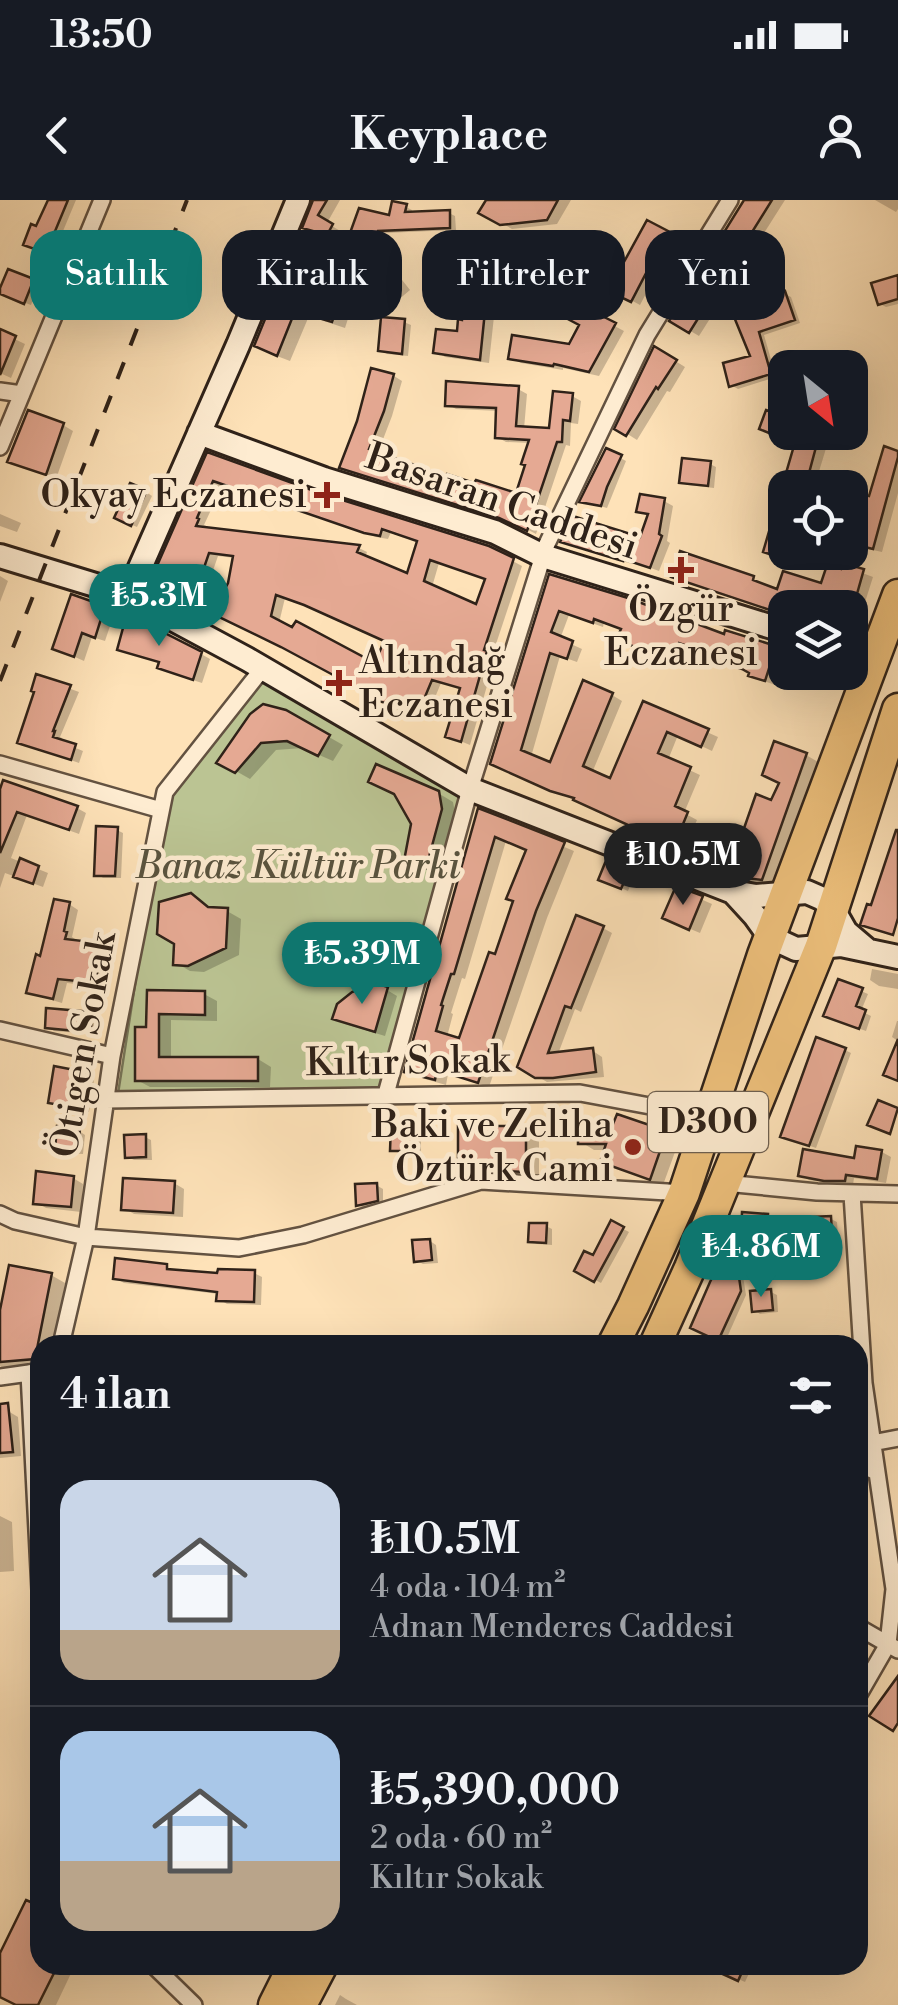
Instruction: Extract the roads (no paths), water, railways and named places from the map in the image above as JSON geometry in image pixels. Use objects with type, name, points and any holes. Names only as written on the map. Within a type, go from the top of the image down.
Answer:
[{"type":"highway","name":"D300","points":[[868,646],[898,595]]},
{"type":"highway","name":"D300","points":[[618,1335],[684,1193],[852,690]]},
{"type":"highway","points":[[821,946],[898,709]]},
{"type":"highway","name":"D300","points":[[659,1335],[821,946]]},
{"type":"highway","points":[[274,2005],[289,1975]]},
{"type":"highway","points":[[301,2005],[317,1975]]},
{"type":"street","points":[[0,447],[102,200]]},
{"type":"street","points":[[128,595],[298,200]]},
{"type":"street","points":[[386,1094],[470,789],[542,556],[646,335],[730,200]]},
{"type":"street","points":[[0,391],[22,394]]},
{"type":"street","name":"Basaran Caddesi","points":[[199,433],[324,479],[495,532],[542,556],[768,626]]},
{"type":"street","points":[[0,556],[128,595],[263,668],[470,789],[733,892],[756,896],[807,892],[834,910],[846,932],[866,949]]},
{"type":"street","name":"Ötigen Sokak","points":[[64,1335],[86,1238],[112,1056],[165,792],[263,668]]},
{"type":"street","points":[[0,764],[162,810]]},
{"type":"street","points":[[733,892],[770,937],[796,950],[841,945],[898,957]]},
{"type":"street","points":[[0,1030],[112,1056]]},
{"type":"street","name":"Kıltır Sokak","points":[[106,1100],[580,1093],[709,1118]]},
{"type":"street","points":[[0,1214],[86,1238],[239,1248],[303,1235],[481,1181],[684,1193]]},
{"type":"street","points":[[725,1183],[898,1194]]},
{"type":"street","points":[[852,1194],[861,1335]]},
{"type":"street","points":[[0,1377],[30,1373]]},
{"type":"street","points":[[868,1412],[894,1589],[893,1647],[868,1682]]},
{"type":"street","points":[[872,1443],[898,1438]]},
{"type":"street","points":[[868,1468],[877,1472]]},
{"type":"street","points":[[868,1633],[893,1647]]},
{"type":"street","points":[[164,1975],[194,2005]]},
{"type":"railway","points":[[0,681],[187,200]]},
{"type":"place","name":"Okyay Eczanesi","points":[[327,495]]},
{"type":"place","name":"Özgür Eczanesi","points":[[681,570]]},
{"type":"place","name":"Altındağ Eczanesi","points":[[339,683]]},
{"type":"place","name":"Baki ve Zeliha Öztürk Cami","points":[[633,1147]]},
{"type":"park label","name":"Banaz Kültür Parki","points":[[298,866]]}]
